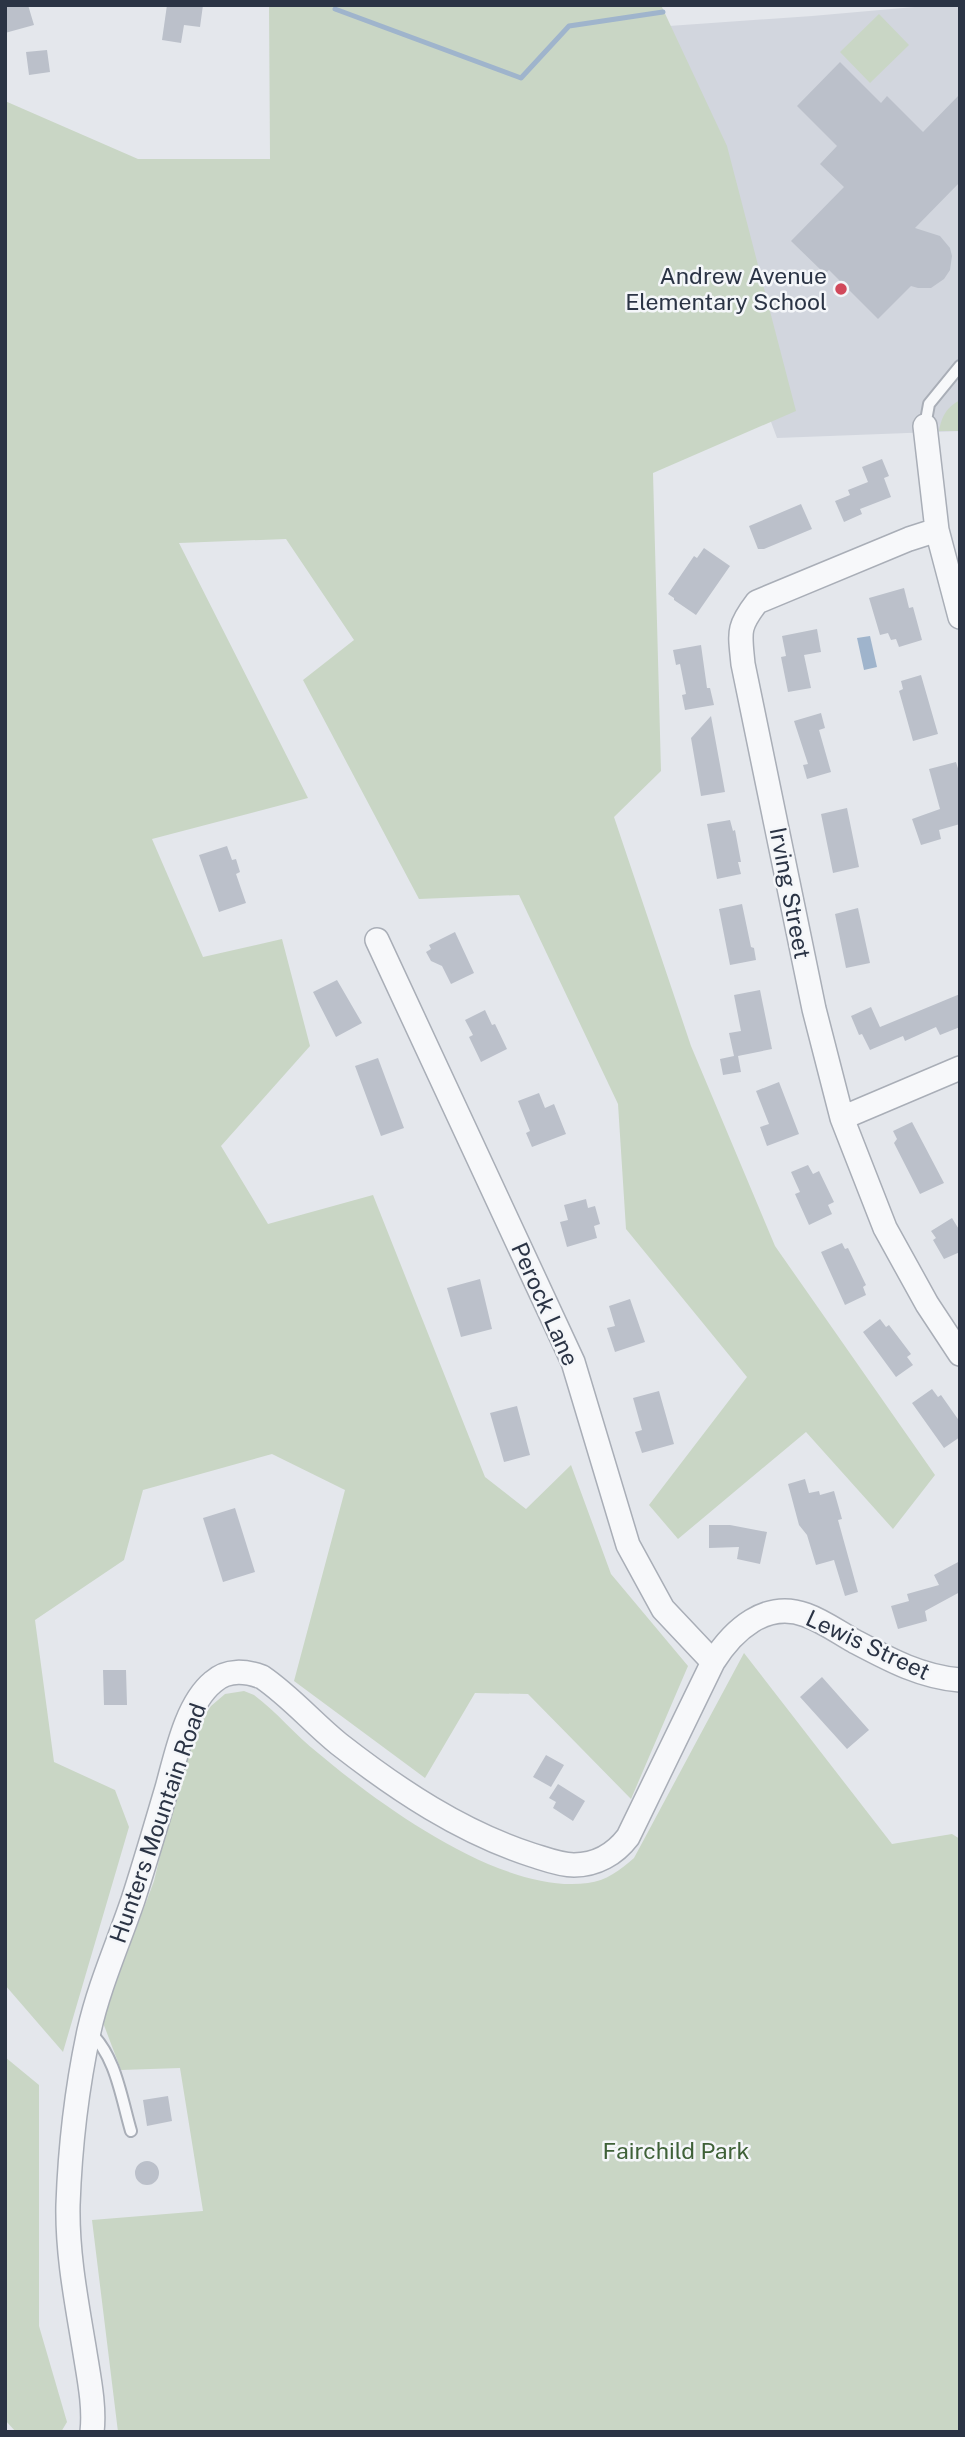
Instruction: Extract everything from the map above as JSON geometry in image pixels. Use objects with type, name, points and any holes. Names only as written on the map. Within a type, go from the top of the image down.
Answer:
[{"type":"street","points":[[925,426],[937,530],[960,617]]},
{"type":"street","name":"Irving Street","points":[[937,530],[757,602],[743,620],[741,636],[743,664],[814,1009],[842,1118],[885,1228],[927,1304],[960,1354]]},
{"type":"street","name":"Perock Lane","points":[[377,940],[573,1362],[628,1545],[663,1609],[713,1662]]},
{"type":"street","points":[[842,1118],[960,1068]]},
{"type":"street","name":"Lewis Street","points":[[713,1662],[723,1646],[755,1618],[766,1613],[789,1611],[816,1619],[917,1672],[941,1679],[960,1680]]},
{"type":"street","name":"Hunters Mountain Road","points":[[92,2432],[88,2371],[73,2280],[68,2207],[79,2086],[100,1990],[133,1899],[179,1745],[192,1709],[213,1681],[238,1672],[250,1672],[262,1678],[339,1744],[425,1805],[505,1846],[574,1865],[601,1860],[620,1848],[628,1837],[713,1662]]},
{"type":"lane","points":[[925,426],[929,404],[960,366]]},
{"type":"lane","points":[[89,2031],[100,2041],[109,2056],[131,2132]]},
{"type":"shaded area","name":"Andrew Avenue Elementary School","points":[[960,5],[960,431],[777,438],[669,148],[655,27]]},
{"type":"green space","points":[[269,5],[661,5],[727,146],[796,411],[653,473],[661,771],[614,817],[691,1046],[775,1246],[935,1475],[893,1529],[806,1432],[678,1539],[649,1505],[747,1377],[626,1229],[618,1104],[519,895],[419,899],[303,680],[354,640],[286,539],[179,543],[308,798],[152,839],[203,957],[282,939],[310,1046],[221,1146],[268,1224],[373,1195],[485,1477],[526,1509],[571,1465],[611,1574],[688,1666],[631,1799],[528,1694],[475,1693],[425,1778],[294,1681],[345,1490],[272,1454],[143,1490],[124,1560],[35,1620],[54,1762],[115,1790],[129,1827],[63,2052],[5,1985],[5,101],[138,159],[270,159]]},
{"type":"green space","points":[[879,14],[909,45],[870,83],[840,52]]},
{"type":"green space","points":[[960,400],[960,431],[939,431],[945,413]]},
{"type":"green space","name":"Fairchild Park","points":[[744,1653],[892,1844],[952,1834],[960,1839],[960,2432],[118,2432],[92,2220],[203,2211],[180,2068],[121,2070],[102,2020],[154,1881],[176,1789],[200,1722],[211,1706],[225,1694],[244,1691],[254,1695],[344,1774],[374,1797],[444,1842],[481,1861],[518,1875],[554,1883],[588,1883],[607,1877],[634,1858]]},
{"type":"green space","points":[[5,2057],[39,2085],[39,2326],[67,2422],[61,2432],[16,2432],[5,2420]]},
{"type":"water","points":[[870,636],[877,667],[864,670],[857,638]]},
{"type":"building","points":[[5,5],[28,5],[34,25],[5,33]]},
{"type":"building","points":[[167,5],[203,5],[200,27],[184,25],[181,43],[162,40]]},
{"type":"building","points":[[47,50],[50,72],[29,75],[26,52]]},
{"type":"building","points":[[840,62],[881,103],[887,96],[923,132],[960,94],[960,182],[915,228],[940,236],[950,248],[950,270],[944,279],[931,288],[911,286],[878,319],[829,270],[825,274],[791,241],[844,187],[820,164],[837,146],[797,106]]},
{"type":"building","points":[[882,459],[889,476],[884,478],[891,497],[860,509],[862,514],[844,522],[835,501],[850,495],[848,490],[868,482],[862,467]]},
{"type":"building","points":[[801,504],[812,529],[758,549],[749,526]]},
{"type":"building","points":[[704,548],[730,566],[696,615],[668,594],[694,556],[697,558]]},
{"type":"building","points":[[904,588],[909,608],[913,607],[922,640],[899,647],[896,639],[891,640],[888,633],[880,635],[869,598]]},
{"type":"building","points":[[817,629],[821,652],[804,655],[811,688],[788,692],[781,657],[786,656],[782,636]]},
{"type":"building","points":[[701,645],[707,688],[710,688],[714,705],[685,710],[682,695],[686,694],[680,664],[676,665],[673,650]]},
{"type":"building","points":[[921,675],[938,734],[913,741],[899,691],[903,689],[901,681]]},
{"type":"building","points":[[821,713],[825,728],[819,730],[831,772],[807,779],[803,765],[808,764],[794,721]]},
{"type":"building","points":[[711,716],[725,792],[701,796],[691,738]]},
{"type":"building","points":[[956,762],[960,775],[960,824],[939,830],[941,839],[921,845],[912,819],[940,809],[929,769]]},
{"type":"building","points":[[847,808],[859,867],[833,873],[821,814]]},
{"type":"building","points":[[730,820],[733,831],[735,830],[741,874],[717,879],[707,824]]},
{"type":"building","points":[[227,846],[232,860],[236,859],[240,872],[236,874],[246,903],[219,912],[199,855]]},
{"type":"building","points":[[742,904],[756,960],[730,965],[719,909]]},
{"type":"building","points":[[858,908],[870,963],[846,968],[835,914]]},
{"type":"building","points":[[455,932],[474,973],[451,984],[442,966],[431,961],[426,952],[431,949],[429,945]]},
{"type":"building","points":[[337,980],[362,1023],[336,1037],[313,992]]},
{"type":"building","points":[[760,990],[772,1049],[738,1056],[741,1072],[723,1075],[720,1059],[734,1056],[729,1033],[741,1031],[734,995]]},
{"type":"building","points":[[960,994],[960,1027],[940,1035],[936,1027],[905,1041],[903,1036],[870,1050],[862,1034],[859,1035],[851,1016],[871,1007],[880,1027]]},
{"type":"building","points":[[485,1010],[507,1049],[481,1062],[469,1037],[473,1035],[465,1020]]},
{"type":"building","points":[[378,1058],[404,1128],[381,1136],[355,1066]]},
{"type":"building","points":[[779,1082],[799,1134],[767,1146],[760,1127],[769,1124],[756,1091]]},
{"type":"building","points":[[539,1093],[545,1108],[554,1104],[566,1134],[532,1147],[526,1133],[530,1131],[518,1101]]},
{"type":"building","points":[[912,1122],[944,1183],[920,1194],[894,1143],[897,1139],[893,1131]]},
{"type":"building","points":[[808,1165],[813,1174],[819,1171],[834,1202],[828,1205],[832,1214],[809,1225],[795,1194],[800,1192],[791,1172]]},
{"type":"building","points":[[586,1199],[588,1208],[595,1206],[600,1224],[594,1226],[597,1238],[567,1247],[560,1222],[568,1220],[564,1205]]},
{"type":"building","points":[[952,1218],[960,1231],[960,1252],[944,1259],[931,1231]]},
{"type":"building","points":[[842,1243],[845,1249],[848,1248],[866,1285],[863,1287],[866,1295],[845,1305],[821,1252]]},
{"type":"building","points":[[480,1279],[492,1329],[461,1337],[447,1288]]},
{"type":"building","points":[[630,1299],[645,1342],[615,1352],[607,1328],[615,1326],[609,1306]]},
{"type":"building","points":[[880,1319],[886,1327],[889,1325],[911,1354],[907,1357],[913,1365],[896,1377],[863,1332]]},
{"type":"building","points":[[932,1389],[938,1397],[941,1395],[960,1422],[960,1437],[944,1448],[912,1403]]},
{"type":"building","points":[[659,1391],[674,1444],[642,1453],[635,1432],[642,1430],[633,1398]]},
{"type":"building","points":[[517,1406],[530,1455],[504,1462],[490,1413]]},
{"type":"building","points":[[805,1479],[809,1493],[819,1491],[820,1495],[834,1491],[842,1519],[838,1520],[858,1592],[845,1596],[834,1560],[816,1565],[807,1535],[799,1525],[788,1484]]},
{"type":"building","points":[[235,1508],[255,1572],[223,1582],[203,1518]]},
{"type":"building","points":[[709,1525],[730,1525],[767,1532],[760,1564],[737,1559],[739,1547],[709,1548]]},
{"type":"building","points":[[960,1561],[960,1592],[925,1611],[927,1621],[898,1629],[891,1606],[909,1601],[907,1594],[939,1585],[934,1575]]},
{"type":"building","points":[[103,1670],[126,1670],[127,1705],[104,1705]]},
{"type":"building","points":[[822,1677],[869,1730],[847,1749],[800,1697]]},
{"type":"building","points":[[546,1755],[564,1765],[551,1787],[533,1777]]},
{"type":"building","points":[[558,1784],[585,1801],[573,1821],[553,1808],[556,1802],[549,1798]]},
{"type":"building","points":[[168,2096],[172,2121],[147,2126],[143,2100]]},
{"type":"building","points":[[147,2161],[158,2168],[159,2173],[152,2184],[147,2185],[136,2178],[135,2173],[142,2162]]},
{"type":"waterway","points":[[335,9],[521,78],[569,26],[663,12]]},
{"type":"place","name":"Andrew Avenue Elementary School","points":[[841,289]]}]
